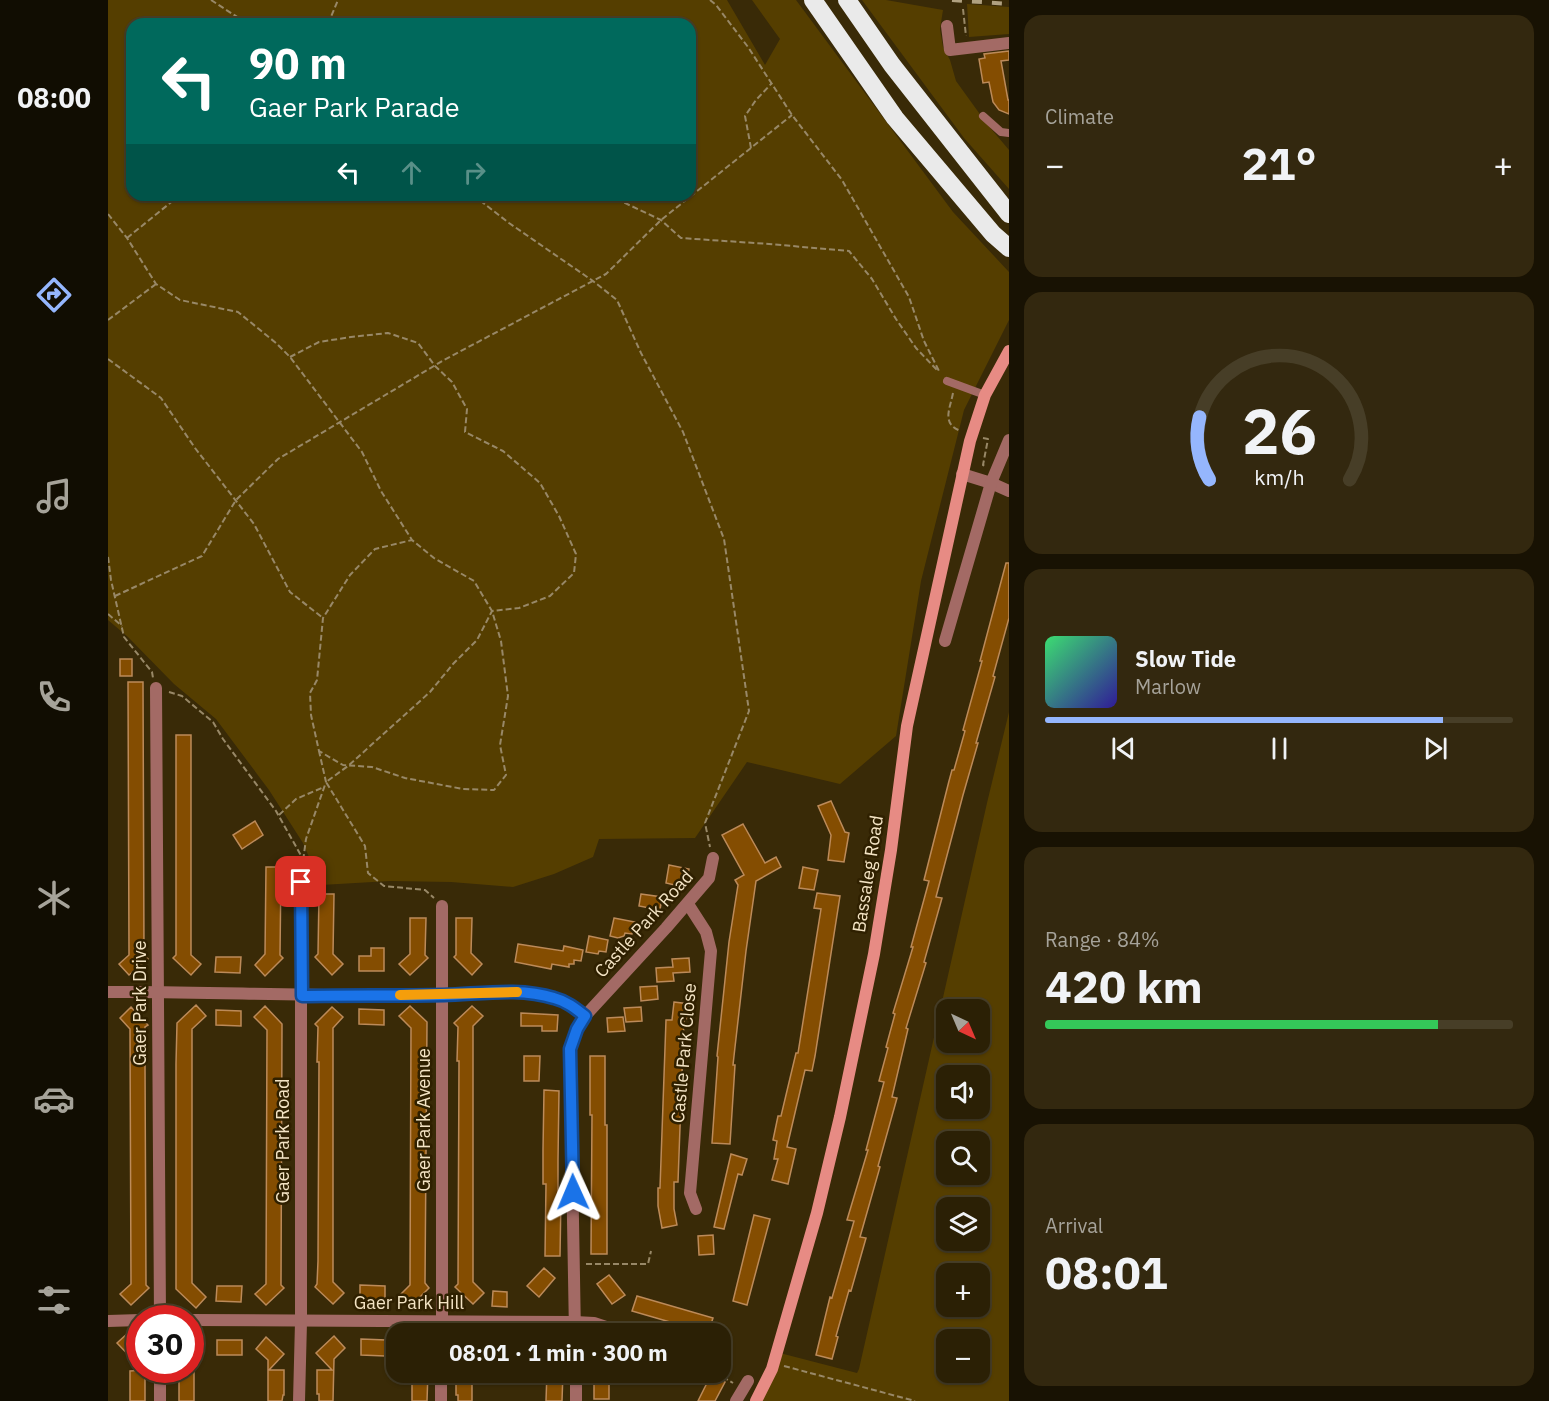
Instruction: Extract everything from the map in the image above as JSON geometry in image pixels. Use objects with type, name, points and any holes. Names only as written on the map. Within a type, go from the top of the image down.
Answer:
[{"type":"highway","points":[[813,0],[895,118],[993,234],[1009,248]]},
{"type":"highway","points":[[846,0],[892,65],[1009,214]]},
{"type":"street","points":[[947,26],[950,50],[1009,43]]},
{"type":"street","name":"Bassaleg Road","points":[[756,1401],[772,1370],[817,1213],[840,1117],[874,954],[908,726],[962,474],[985,395],[1009,351]]},
{"type":"street","points":[[945,641],[991,483],[1009,440]]},
{"type":"street","points":[[962,474],[1009,491]]},
{"type":"street","name":"Gaer Park Drive","points":[[156,688],[160,1305]]},
{"type":"street","name":"Castle Park Road","points":[[575,1323],[570,1049],[577,1029],[588,1013],[710,878],[713,858]]},
{"type":"street","name":"Gaer Park Road","points":[[299,1401],[301,882]]},
{"type":"street","name":"Castle Park Close","points":[[688,904],[706,932],[711,951],[690,1193],[696,1209]]},
{"type":"street","name":"Gaer Park Avenue","points":[[442,906],[442,1320]]},
{"type":"street","points":[[108,992],[302,996],[512,992],[554,998],[588,1013]]},
{"type":"street","points":[[108,1321],[126,1320]]},
{"type":"street","name":"Gaer Park Hill","points":[[204,1320],[300,1322],[442,1320],[492,1323]]},
{"type":"street","points":[[160,1383],[160,1401]]},
{"type":"street","points":[[441,1383],[441,1401]]},
{"type":"street","points":[[576,1383],[576,1401]]},
{"type":"street","points":[[736,1401],[746,1384]]},
{"type":"lane","points":[[983,116],[1002,132],[1009,133]]},
{"type":"lane","points":[[947,382],[985,395]]},
{"type":"path","points":[[211,0],[239,18]]},
{"type":"path","points":[[330,18],[338,0]]},
{"type":"path","points":[[710,0],[747,47],[792,115],[842,180],[909,297],[924,340],[940,373]]},
{"type":"path","points":[[963,9],[966,42]]},
{"type":"path","points":[[751,148],[745,116],[772,83]]},
{"type":"path","points":[[696,191],[792,115]]},
{"type":"path","points":[[127,238],[173,201]]},
{"type":"path","points":[[481,201],[594,281],[616,300],[683,432],[724,539],[749,711],[705,823],[713,858]]},
{"type":"path","points":[[621,201],[661,219],[681,238],[769,243],[849,251],[873,279],[916,348],[947,382],[953,393],[949,424],[954,429],[972,435]]},
{"type":"path","points":[[115,596],[202,556],[236,500],[278,459],[435,366],[606,274],[661,219],[684,201]]},
{"type":"path","points":[[108,214],[127,238],[156,284],[180,300],[238,312],[290,357],[362,452],[381,491],[412,540],[434,558],[474,581],[492,611],[501,641],[508,696],[500,745],[506,775],[494,790],[463,789],[405,778],[372,767],[343,765],[319,751]]},
{"type":"path","points":[[108,320],[156,284]]},
{"type":"path","points":[[290,357],[319,342],[387,333],[418,343],[435,366],[452,382],[467,409],[465,432],[502,451],[540,483],[559,516],[576,554],[574,573],[550,596],[519,608],[492,611]]},
{"type":"path","points":[[108,359],[161,398],[195,448],[255,524],[290,592],[323,618]]},
{"type":"path","points":[[412,540],[375,549],[350,575],[323,618],[317,680],[310,693],[311,714],[326,782],[365,846],[368,873],[384,886],[425,890],[442,906]]},
{"type":"path","points":[[108,557],[124,637],[152,672],[156,688],[182,696],[213,722],[278,815],[303,859]]},
{"type":"path","points":[[301,882],[306,839],[326,782],[348,766],[430,692],[453,663],[477,640],[492,611]]},
{"type":"path","points":[[108,614],[122,626]]},
{"type":"path","points":[[278,815],[296,799],[324,787]]},
{"type":"path","points":[[574,1264],[648,1264],[651,1251]]},
{"type":"path","points":[[773,1363],[915,1401]]},
{"type":"path","points":[[731,1378],[746,1384]]},
{"type":"shaded area","points":[[108,0],[727,0],[765,65],[780,39],[752,0],[796,0],[953,212],[1009,272],[1009,320],[964,410],[921,581],[896,736],[840,784],[747,762],[695,838],[599,839],[593,857],[554,874],[513,887],[451,882],[390,881],[321,885],[303,843],[269,790],[216,719],[174,684],[108,620]]},
{"type":"shaded area","points":[[862,0],[886,0],[943,10],[940,29],[943,47],[950,60],[956,81],[1009,150],[1009,189],[964,138]]},
{"type":"shaded area","points":[[967,4],[1009,7],[1009,34],[969,37]]},
{"type":"shaded area","points":[[1009,712],[1009,1401],[756,1401],[776,1352],[857,1373],[859,1369],[936,1029],[936,1053],[990,1053],[990,999],[943,999]]},
{"type":"building","points":[[1009,51],[1009,60],[1001,61],[1009,100],[1009,114],[999,110],[993,102],[989,82],[983,83],[979,59],[985,58],[984,54]]},
{"type":"building","points":[[1006,563],[1009,563],[1009,618],[936,897],[942,898],[924,962],[926,963],[906,1028],[908,1029],[892,1097],[897,1098],[860,1237],[866,1238],[836,1336],[838,1337],[832,1359],[816,1355],[830,1297],[832,1298],[854,1221],[847,1220],[868,1150],[866,1150],[884,1082],[879,1081],[895,1014],[893,1013],[913,947],[911,947],[929,881],[924,880],[952,770],[954,770],[965,731],[963,730]]},
{"type":"building","points":[[120,659],[132,659],[132,676],[120,676]]},
{"type":"building","points":[[128,682],[143,682],[144,955],[148,959],[129,975],[119,964],[129,955]]},
{"type":"building","points":[[176,735],[191,735],[191,955],[201,964],[191,975],[173,958],[176,955]]},
{"type":"building","points":[[831,801],[845,832],[849,833],[844,862],[828,860],[831,835],[818,806]]},
{"type":"building","points":[[255,821],[263,835],[242,849],[233,835]]},
{"type":"building","points":[[743,824],[765,863],[776,857],[781,867],[756,881],[733,1065],[735,1065],[730,1144],[712,1143],[717,1056],[729,942],[738,885],[735,880],[744,875],[722,835]]},
{"type":"building","points":[[669,865],[689,869],[687,881],[680,880],[679,886],[666,883]]},
{"type":"building","points":[[266,867],[281,867],[280,955],[283,958],[265,976],[255,965],[265,954]]},
{"type":"building","points":[[803,867],[818,870],[814,890],[799,888]]},
{"type":"building","points":[[817,893],[840,896],[812,1071],[805,1070],[787,1147],[796,1149],[788,1184],[772,1180],[778,1159],[774,1159],[777,1141],[773,1140],[796,1053],[798,1053],[821,909],[814,908]]},
{"type":"building","points":[[319,894],[334,894],[333,954],[343,964],[332,975],[315,957],[318,954]]},
{"type":"building","points":[[641,894],[662,897],[660,910],[639,906]]},
{"type":"building","points":[[410,918],[426,918],[425,955],[428,958],[410,975],[399,964],[410,954]]},
{"type":"building","points":[[456,918],[472,918],[471,953],[482,964],[472,975],[454,957],[456,955]]},
{"type":"building","points":[[614,918],[635,922],[632,934],[625,933],[624,936],[618,938],[610,936]]},
{"type":"building","points":[[589,936],[608,940],[606,952],[599,951],[598,954],[586,952]]},
{"type":"building","points":[[518,944],[563,951],[564,946],[583,950],[581,961],[574,960],[574,964],[569,964],[569,967],[552,964],[551,969],[515,962]]},
{"type":"building","points":[[371,948],[384,948],[384,971],[359,971],[359,956],[371,956]]},
{"type":"building","points":[[216,957],[241,957],[240,973],[215,972]]},
{"type":"building","points":[[689,958],[690,972],[673,973],[674,981],[657,982],[656,968],[673,967],[672,959]]},
{"type":"building","points":[[657,986],[658,999],[641,1001],[640,987]]},
{"type":"building","points":[[674,1002],[690,1004],[688,1019],[684,1018],[678,1182],[674,1182],[674,1209],[677,1225],[662,1228],[658,1188],[660,1188],[666,1020],[672,1020]]},
{"type":"building","points":[[196,1005],[206,1016],[192,1029],[192,1283],[206,1297],[199,1305],[193,1305],[176,1289],[177,1023]]},
{"type":"building","points":[[265,1006],[282,1024],[281,1285],[284,1288],[266,1305],[255,1294],[266,1284],[267,1030],[254,1017]]},
{"type":"building","points":[[410,1006],[427,1022],[425,1283],[429,1288],[412,1305],[401,1294],[410,1285],[411,1028],[399,1016]]},
{"type":"building","points":[[472,1006],[483,1016],[473,1026],[473,1282],[484,1293],[473,1304],[455,1287],[458,1284],[459,1061],[457,1061],[458,1027],[454,1023]]},
{"type":"building","points":[[131,1007],[148,1025],[145,1027],[145,1063],[146,1285],[149,1288],[131,1305],[120,1294],[131,1284],[130,1029],[120,1018]]},
{"type":"building","points":[[332,1007],[343,1017],[333,1028],[333,1282],[344,1293],[333,1304],[315,1287],[318,1261],[319,1062],[317,1062],[318,1027],[315,1024]]},
{"type":"building","points":[[641,1007],[642,1021],[626,1022],[624,1008]]},
{"type":"building","points":[[359,1009],[384,1010],[384,1025],[359,1024]]},
{"type":"building","points":[[216,1010],[241,1011],[241,1026],[216,1025]]},
{"type":"building","points":[[521,1013],[558,1015],[557,1031],[542,1031],[542,1026],[521,1026]]},
{"type":"building","points":[[623,1017],[625,1031],[608,1032],[607,1018]]},
{"type":"building","points":[[524,1056],[540,1056],[539,1081],[524,1081]]},
{"type":"building","points":[[590,1056],[605,1056],[607,1254],[591,1254]]},
{"type":"building","points":[[544,1090],[559,1091],[560,1256],[545,1256]]},
{"type":"building","points":[[731,1154],[747,1159],[742,1175],[738,1174],[724,1229],[714,1227]]},
{"type":"building","points":[[754,1215],[770,1219],[747,1305],[733,1301]]},
{"type":"building","points":[[713,1235],[714,1254],[699,1255],[698,1236]]},
{"type":"building","points":[[544,1268],[555,1278],[539,1297],[527,1286]]},
{"type":"building","points":[[609,1275],[625,1295],[612,1304],[597,1284]]},
{"type":"building","points":[[360,1285],[385,1286],[385,1301],[360,1301]]},
{"type":"building","points":[[217,1286],[242,1286],[241,1302],[216,1301]]},
{"type":"building","points":[[493,1291],[507,1292],[507,1307],[492,1306]]},
{"type":"building","points":[[637,1296],[713,1318],[711,1323],[673,1323],[632,1311]]},
{"type":"building","points":[[126,1335],[126,1352],[117,1343]]},
{"type":"building","points":[[334,1336],[345,1348],[334,1359],[333,1401],[319,1401],[317,1370],[332,1370],[316,1353]]},
{"type":"building","points":[[266,1337],[284,1354],[269,1370],[284,1370],[282,1401],[268,1401],[268,1360],[256,1349]]},
{"type":"building","points":[[361,1339],[386,1340],[385,1356],[361,1355]]},
{"type":"building","points":[[217,1340],[242,1340],[242,1355],[217,1355]]},
{"type":"building","points":[[130,1383],[145,1383],[145,1401],[130,1401]]},
{"type":"building","points":[[179,1383],[194,1383],[194,1401],[179,1401]]},
{"type":"building","points":[[412,1383],[428,1383],[427,1401],[412,1401]]},
{"type":"building","points":[[456,1383],[472,1383],[472,1401],[458,1401],[458,1395],[456,1395]]},
{"type":"building","points":[[547,1383],[563,1383],[562,1401],[546,1401]]},
{"type":"building","points":[[594,1383],[609,1383],[609,1399],[594,1399]]},
{"type":"building","points":[[707,1383],[724,1383],[715,1401],[698,1401]]},
{"type":"railway","points":[[952,0],[1009,4]]},
{"type":"slow traffic","points":[[400,995],[517,992]]},
{"type":"route","points":[[301,882],[302,996],[512,992],[554,998],[570,1004],[585,1016],[577,1029],[570,1049],[573,1192]]}]
